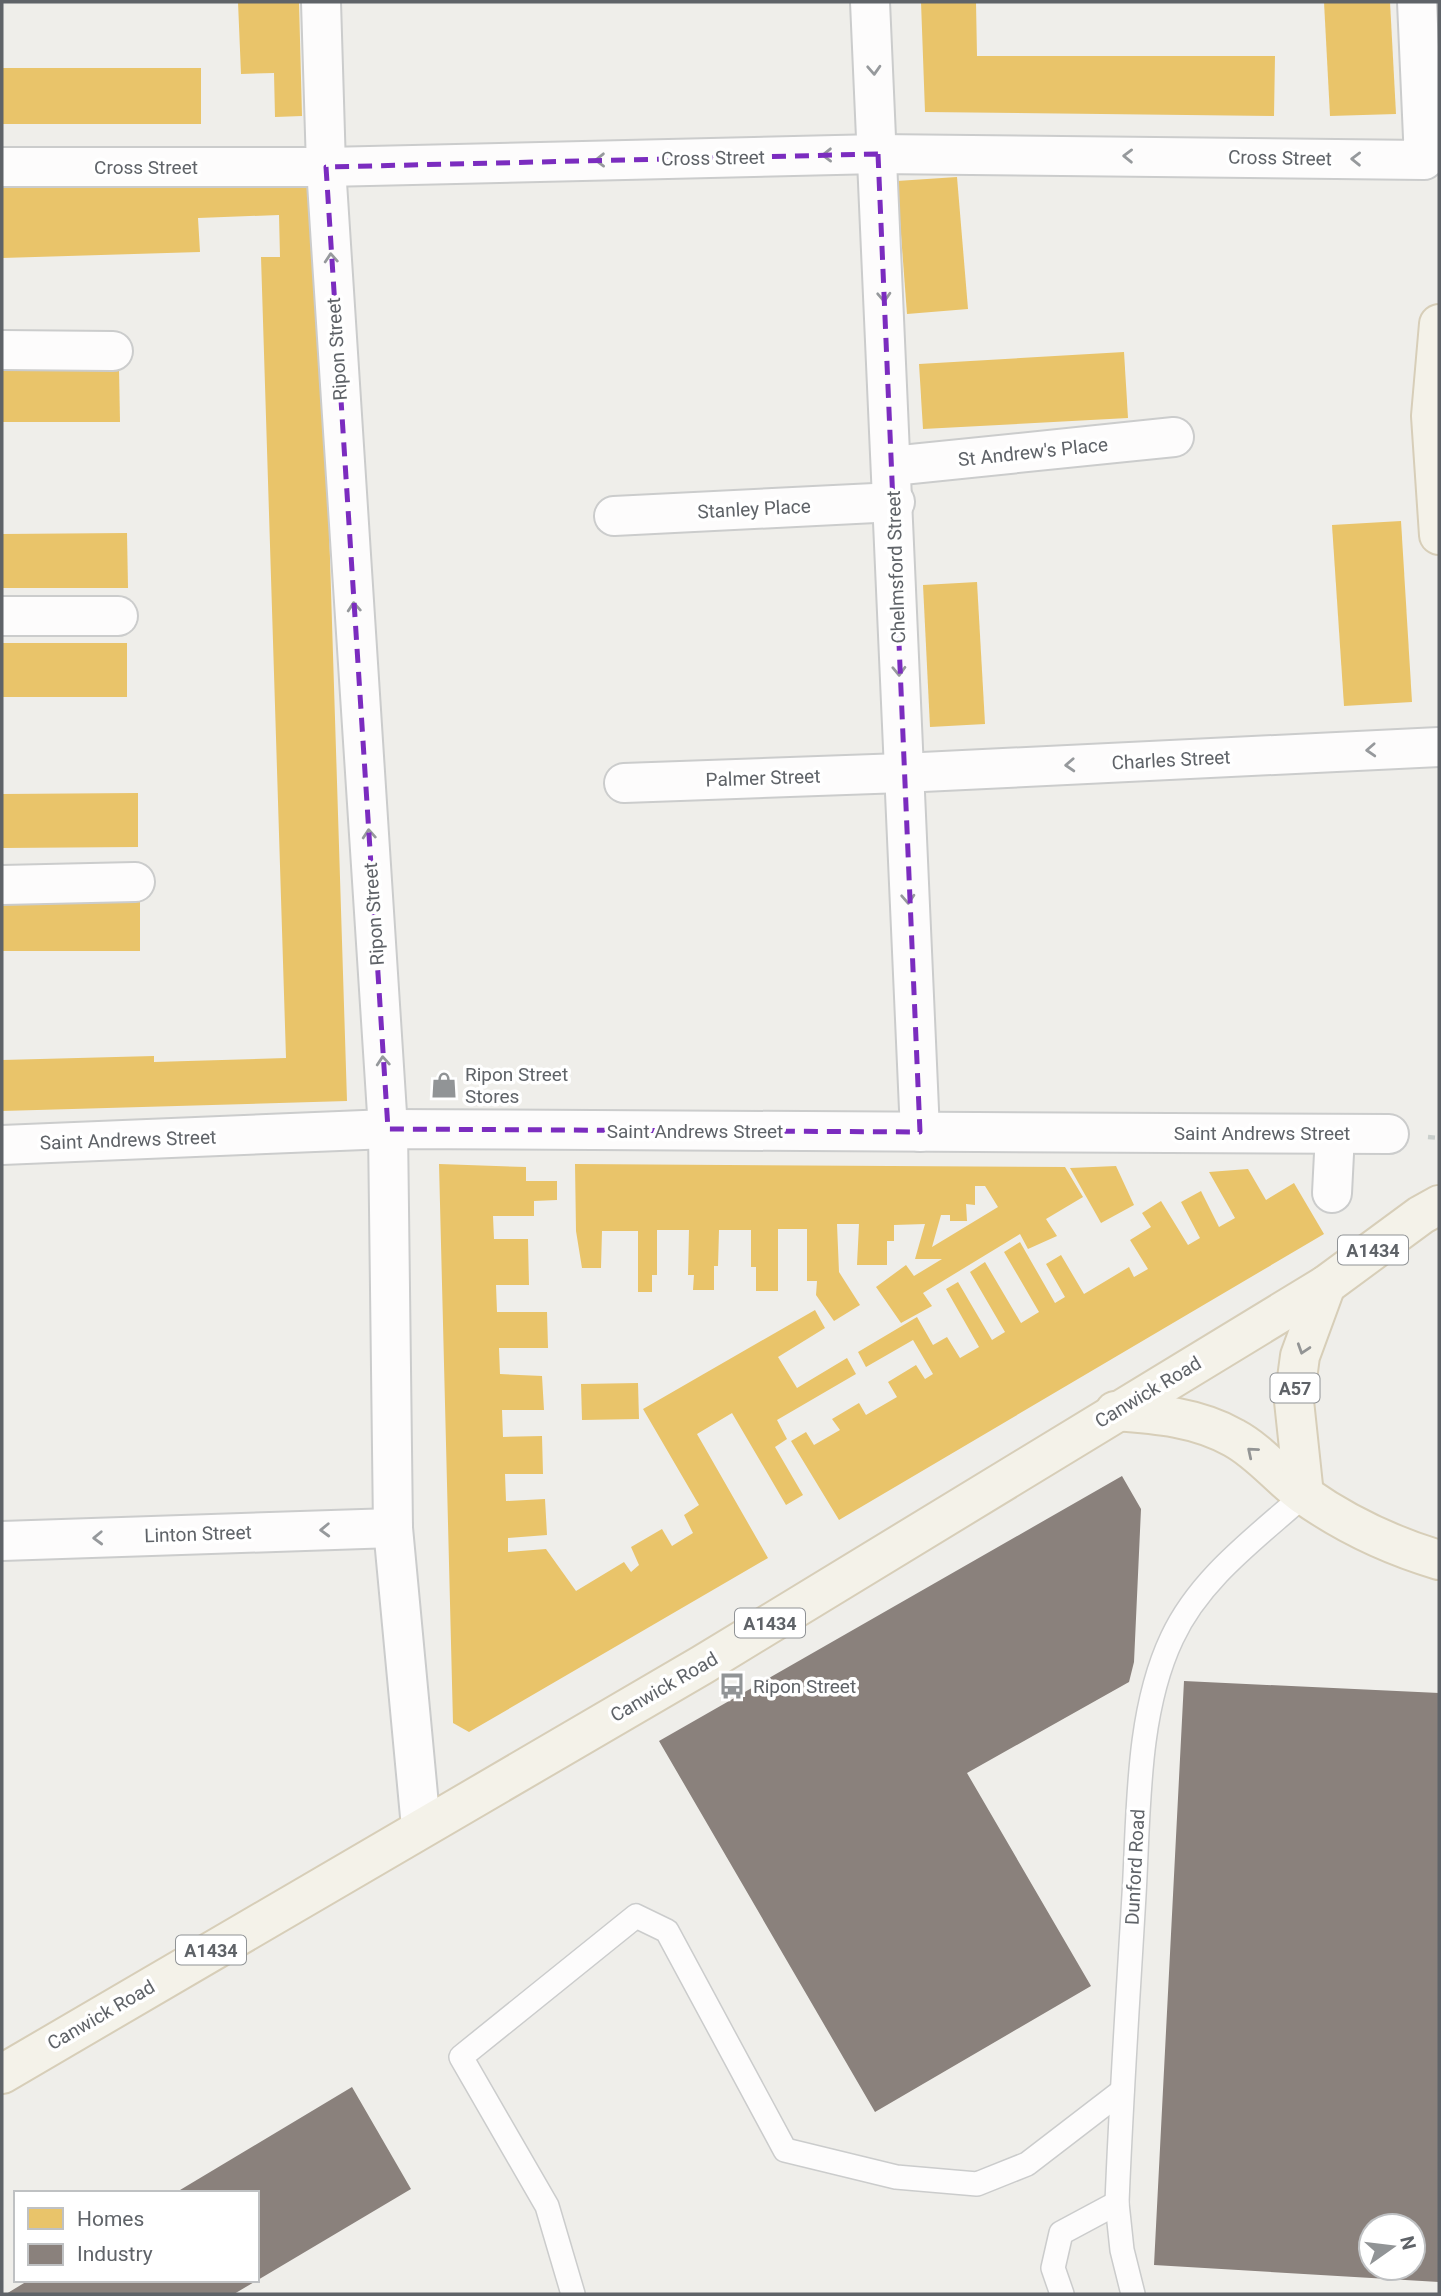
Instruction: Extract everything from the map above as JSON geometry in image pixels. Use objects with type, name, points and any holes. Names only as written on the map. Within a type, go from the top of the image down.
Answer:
[{"type":"main road","points":[[1439,324],[1431,416],[1439,535]]},
{"type":"main road","name":"Canwick Road","points":[[2,2074],[702,1665],[1115,1411],[1326,1285],[1433,1203]]},
{"type":"main road","name":"A57","points":[[1304,1495],[1294,1401],[1300,1356],[1326,1285]]},
{"type":"main road","points":[[1115,1411],[1159,1414],[1205,1425],[1236,1438],[1304,1495],[1402,1549],[1439,1560]]},
{"type":"street","name":"Ripon Street","points":[[321,2],[326,167],[388,1129],[393,1528],[421,1827]]},
{"type":"street","name":"Chelmsford Street","points":[[870,2],[893,484],[902,773],[920,1132]]},
{"type":"street","name":"Cross Street","points":[[2,167],[326,167],[878,154],[1424,160],[1417,2]]},
{"type":"street","points":[[2,350],[113,351]]},
{"type":"street","name":"St Andrew's Place","points":[[893,484],[1174,437]]},
{"type":"street","name":"Stanley Place","points":[[614,516],[893,484]]},
{"type":"street","points":[[2,616],[118,616]]},
{"type":"street","name":"Charles Street","points":[[902,773],[1439,747]]},
{"type":"street","name":"Palmer Street","points":[[624,783],[902,773]]},
{"type":"street","points":[[2,885],[135,881]]},
{"type":"street","name":"Saint Andrews Street","points":[[2,1145],[388,1129],[1389,1134]]},
{"type":"street","points":[[1332,1193],[1335,1134]]},
{"type":"street","name":"Linton Street","points":[[2,1541],[393,1528]]},
{"type":"lane","name":"Dunford Road","points":[[1133,2294],[1122,2250],[1117,2203],[1122,2091],[1140,1777],[1163,1661],[1192,1604],[1218,1571],[1304,1495]]},
{"type":"lane","points":[[573,2294],[547,2206],[461,2057],[636,1916],[667,1931],[785,2150],[896,2177],[977,2184],[1027,2164],[1122,2091]]},
{"type":"lane","points":[[1062,2294],[1053,2267],[1061,2233],[1117,2203]]},
{"type":"highlighted area","points":[[878,154],[920,1132],[388,1129],[326,167]]},
{"type":"building: Homes","points":[[238,2],[299,2],[302,116],[275,117],[274,73],[241,74]]},
{"type":"building: Homes","points":[[921,2],[976,2],[977,56],[1275,56],[1274,116],[925,112]]},
{"type":"building: Homes","points":[[1324,2],[1390,2],[1396,114],[1330,116]]},
{"type":"building: Homes","points":[[2,68],[201,68],[201,124],[2,124]]},
{"type":"building: Homes","points":[[318,176],[347,1101],[2,1111],[2,1060],[154,1056],[154,1062],[286,1058],[261,257],[280,257],[279,215],[198,218],[200,252],[2,258],[2,185]]},
{"type":"building: Homes","points":[[957,177],[968,309],[907,314],[897,181]]},
{"type":"building: Homes","points":[[1124,352],[1128,418],[923,429],[919,364]]},
{"type":"building: Homes","points":[[2,368],[119,368],[120,422],[2,422]]},
{"type":"building: Homes","points":[[1401,521],[1412,702],[1344,706],[1332,525]]},
{"type":"building: Homes","points":[[127,533],[128,588],[2,588],[2,534]]},
{"type":"building: Homes","points":[[977,582],[985,724],[930,727],[923,585]]},
{"type":"building: Homes","points":[[2,643],[127,643],[127,697],[2,697]]},
{"type":"building: Homes","points":[[138,793],[138,847],[2,848],[2,794]]},
{"type":"building: Homes","points":[[2,897],[140,897],[140,951],[2,951]]},
{"type":"building: Homes","points":[[439,1164],[526,1167],[526,1181],[557,1181],[557,1200],[534,1201],[534,1216],[493,1216],[494,1239],[528,1239],[529,1285],[496,1285],[497,1312],[547,1312],[548,1348],[499,1348],[500,1374],[542,1376],[544,1410],[502,1410],[503,1437],[542,1436],[543,1474],[505,1474],[506,1501],[545,1499],[547,1535],[508,1538],[508,1552],[546,1549],[576,1591],[624,1562],[631,1572],[639,1565],[631,1547],[662,1529],[672,1546],[693,1533],[684,1515],[699,1505],[643,1409],[815,1310],[825,1328],[778,1357],[797,1388],[847,1358],[856,1374],[777,1420],[787,1439],[775,1447],[803,1495],[786,1505],[732,1413],[697,1434],[768,1558],[469,1732],[453,1723]]},
{"type":"building: Homes","points":[[575,1164],[1065,1167],[1083,1197],[1046,1219],[1057,1236],[1028,1249],[1020,1234],[923,1293],[932,1306],[901,1323],[876,1287],[906,1265],[914,1276],[942,1259],[915,1259],[925,1224],[894,1225],[894,1241],[887,1241],[887,1265],[857,1265],[859,1224],[837,1224],[839,1272],[860,1305],[834,1321],[816,1295],[817,1281],[807,1281],[807,1229],[778,1229],[778,1291],[756,1291],[756,1267],[751,1267],[751,1230],[719,1230],[714,1290],[693,1290],[694,1275],[688,1275],[689,1230],[657,1230],[657,1275],[652,1275],[652,1292],[638,1292],[638,1231],[602,1231],[601,1268],[582,1268],[576,1231]],"holes":[[[975,1186],[985,1186],[998,1207],[932,1247],[941,1215],[950,1215],[950,1221],[967,1221],[966,1204],[975,1205]]]},
{"type":"building: Homes","points":[[1116,1166],[1134,1205],[1101,1223],[1070,1168]]},
{"type":"building: Homes","points":[[1248,1169],[1266,1200],[1294,1183],[1324,1234],[839,1520],[791,1441],[806,1432],[814,1445],[840,1430],[832,1419],[859,1403],[866,1415],[897,1397],[888,1382],[916,1365],[925,1379],[933,1374],[913,1340],[866,1367],[858,1352],[917,1317],[933,1345],[947,1337],[960,1358],[979,1347],[946,1289],[958,1282],[992,1340],[1005,1332],[970,1272],[985,1262],[1021,1323],[1039,1312],[1004,1252],[1020,1242],[1055,1303],[1065,1297],[1046,1264],[1061,1255],[1084,1294],[1129,1267],[1134,1277],[1148,1269],[1130,1240],[1151,1227],[1142,1213],[1161,1201],[1188,1245],[1200,1238],[1181,1202],[1201,1191],[1219,1227],[1235,1218],[1209,1172]]},
{"type":"building: Homes","points":[[638,1383],[639,1419],[582,1420],[581,1384]]},
{"type":"building: Industry","points":[[1122,1476],[1141,1509],[1134,1662],[1129,1682],[967,1773],[1091,1986],[875,2112],[659,1741]]},
{"type":"building: Industry","points":[[1184,1681],[1439,1693],[1439,2282],[1427,2281],[1427,2212],[1357,2212],[1357,2277],[1154,2265]]},
{"type":"building: Industry","points":[[352,2087],[411,2189],[259,2279],[259,2191],[178,2191]]},
{"type":"building: Industry","points":[[26,2282],[254,2282],[234,2294],[6,2294]]},
{"type":"place","name":"Ripon Street Stores","points":[[444,1085]]},
{"type":"place","name":"Ripon Street","points":[[732,1686]]}]
